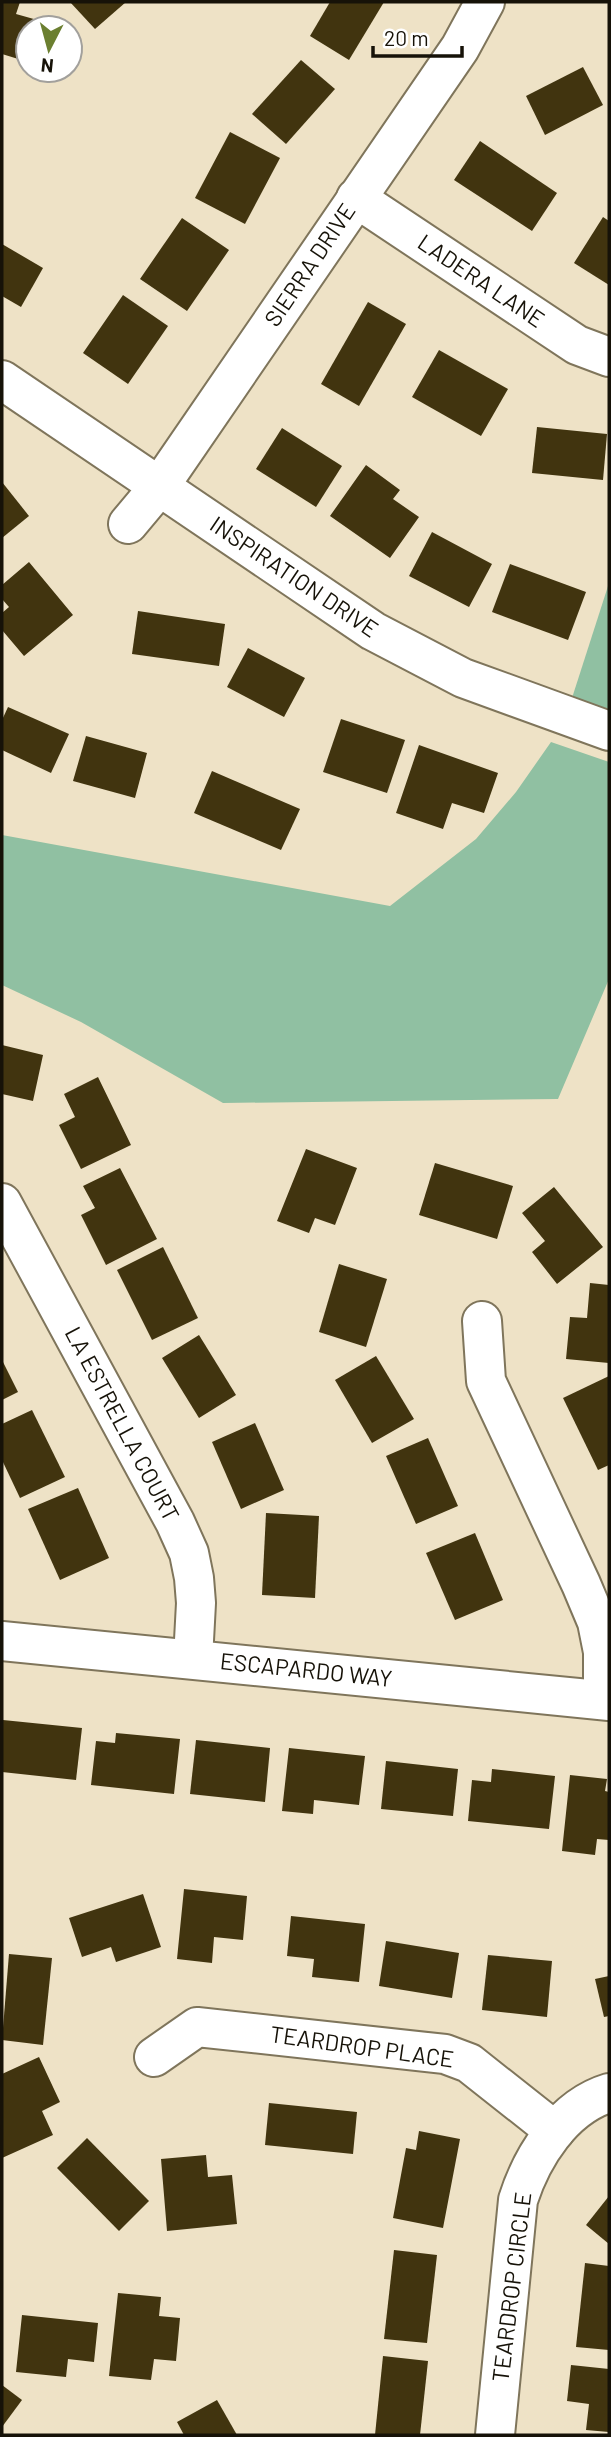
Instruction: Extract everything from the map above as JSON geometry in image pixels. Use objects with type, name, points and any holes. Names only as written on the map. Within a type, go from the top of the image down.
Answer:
[{"type":"street","name":"SIERRA DRIVE","points":[[128,524],[159,487],[460,48],[485,2]]},
{"type":"street","name":"LADERA LANE","points":[[356,198],[577,345],[609,357]]},
{"type":"street","name":"INSPIRATION DRIVE","points":[[2,380],[373,631],[463,678],[609,731]]},
{"type":"street","name":"LA ESTRELLA COURT","points":[[2,1203],[175,1522],[189,1553],[196,1602],[193,1659]]},
{"type":"street","points":[[482,1321],[485,1381],[597,1622],[603,1652],[606,1701]]},
{"type":"street","name":"ESCAPARDO WAY","points":[[2,1641],[606,1701]]},
{"type":"street","name":"TEARDROP PLACE","points":[[154,2057],[197,2027],[444,2054],[469,2063],[555,2131]]},
{"type":"street","name":"TEARDROP CIRCLE","points":[[495,2435],[519,2200],[526,2176],[555,2131],[577,2110],[609,2093]]},
{"type":"green space","points":[[609,583],[609,709],[572,698]]},
{"type":"green space","points":[[551,742],[609,762],[609,979],[558,1099],[223,1103],[81,1022],[2,985],[2,835],[390,906],[476,839],[516,792]]},
{"type":"building","points":[[2,2],[20,2],[14,14],[14,58],[2,54]]},
{"type":"building","points":[[70,2],[126,2],[95,29],[84,14]]},
{"type":"building","points":[[330,2],[384,2],[349,60],[310,36]]},
{"type":"building","points":[[301,60],[335,89],[286,144],[252,114]]},
{"type":"building","points":[[583,67],[603,105],[545,135],[526,96]]},
{"type":"building","points":[[230,132],[280,158],[245,224],[195,198]]},
{"type":"building","points":[[480,141],[557,193],[532,231],[454,180]]},
{"type":"building","points":[[603,217],[609,221],[609,285],[574,263]]},
{"type":"building","points":[[182,218],[229,250],[187,311],[140,279]]},
{"type":"building","points":[[2,244],[43,268],[21,307],[2,296]]},
{"type":"building","points":[[123,295],[168,326],[128,384],[83,353]]},
{"type":"building","points":[[368,302],[406,324],[359,406],[321,384]]},
{"type":"building","points":[[439,350],[508,389],[481,436],[412,397]]},
{"type":"building","points":[[537,427],[607,434],[603,480],[532,473]]},
{"type":"building","points":[[282,428],[342,466],[316,507],[256,469]]},
{"type":"building","points":[[366,465],[400,490],[393,499],[419,517],[390,558],[330,516]]},
{"type":"building","points":[[2,482],[29,516],[2,538]]},
{"type":"building","points":[[432,532],[492,564],[469,607],[409,576]]},
{"type":"building","points":[[29,562],[73,615],[24,656],[2,630],[2,613],[9,607],[2,599],[2,585]]},
{"type":"building","points":[[510,564],[586,592],[568,640],[492,612]]},
{"type":"building","points":[[138,611],[225,624],[219,666],[132,654]]},
{"type":"building","points":[[248,648],[305,678],[284,717],[227,687]]},
{"type":"building","points":[[8,707],[69,734],[51,773],[2,750],[2,720]]},
{"type":"building","points":[[341,719],[405,740],[387,793],[323,772]]},
{"type":"building","points":[[86,736],[147,753],[135,798],[73,781]]},
{"type":"building","points":[[419,745],[498,773],[484,813],[452,803],[443,829],[396,813]]},
{"type":"building","points":[[212,771],[300,809],[281,850],[194,813]]},
{"type":"building","points":[[2,1045],[43,1055],[33,1101],[2,1094]]},
{"type":"building","points":[[98,1077],[131,1145],[81,1169],[59,1125],[75,1117],[64,1094]]},
{"type":"building","points":[[306,1149],[357,1168],[335,1225],[315,1218],[309,1233],[277,1221]]},
{"type":"building","points":[[435,1163],[513,1186],[497,1239],[419,1215]]},
{"type":"building","points":[[120,1168],[157,1239],[106,1265],[81,1215],[95,1208],[83,1186]]},
{"type":"building","points":[[554,1187],[603,1247],[557,1284],[532,1252],[545,1241],[522,1213]]},
{"type":"building","points":[[163,1247],[198,1318],[152,1340],[117,1270]]},
{"type":"building","points":[[339,1264],[387,1279],[366,1347],[319,1332]]},
{"type":"building","points":[[590,1283],[609,1285],[609,1363],[566,1359],[570,1317],[587,1318]]},
{"type":"building","points":[[199,1335],[236,1395],[199,1418],[162,1358]]},
{"type":"building","points":[[376,1356],[414,1419],[372,1443],[335,1380]]},
{"type":"building","points":[[2,1360],[18,1392],[2,1400]]},
{"type":"building","points":[[609,1376],[609,1465],[598,1470],[563,1398]]},
{"type":"building","points":[[32,1410],[65,1477],[20,1498],[2,1460],[2,1424]]},
{"type":"building","points":[[255,1423],[284,1490],[241,1509],[212,1442]]},
{"type":"building","points":[[428,1438],[458,1506],[416,1524],[386,1456]]},
{"type":"building","points":[[78,1488],[109,1558],[60,1580],[28,1509]]},
{"type":"building","points":[[266,1513],[319,1516],[315,1598],[262,1595]]},
{"type":"building","points":[[475,1533],[503,1600],[455,1620],[426,1553]]},
{"type":"building","points":[[3,1720],[82,1728],[76,1780],[2,1772]]},
{"type":"building","points":[[116,1733],[180,1739],[174,1794],[91,1785],[96,1741],[115,1743]]},
{"type":"building","points":[[196,1740],[270,1748],[265,1802],[190,1794]]},
{"type":"building","points":[[289,1748],[365,1756],[359,1805],[314,1800],[313,1814],[282,1811]]},
{"type":"building","points":[[386,1761],[458,1769],[453,1816],[381,1809]]},
{"type":"building","points":[[492,1769],[555,1776],[549,1829],[468,1821],[472,1780],[491,1782]]},
{"type":"building","points":[[570,1775],[607,1779],[605,1791],[609,1792],[609,1840],[597,1839],[595,1855],[562,1851]]},
{"type":"building","points":[[184,1889],[247,1896],[243,1940],[214,1937],[212,1963],[177,1959]]},
{"type":"building","points":[[143,1894],[161,1947],[116,1962],[111,1947],[82,1957],[69,1918]]},
{"type":"building","points":[[291,1916],[365,1924],[359,1982],[312,1977],[314,1959],[287,1956]]},
{"type":"building","points":[[386,1941],[459,1953],[452,1998],[379,1986]]},
{"type":"building","points":[[9,1954],[52,1958],[43,2045],[2,2040]]},
{"type":"building","points":[[488,1955],[552,1961],[547,2017],[482,2010]]},
{"type":"building","points":[[609,1976],[609,2016],[604,2017],[595,1979]]},
{"type":"building","points":[[39,2057],[60,2102],[42,2111],[53,2135],[2,2158],[2,2074]]},
{"type":"building","points":[[269,2103],[357,2112],[353,2154],[265,2145]]},
{"type":"building","points":[[419,2131],[460,2139],[443,2228],[393,2218],[406,2148],[416,2150]]},
{"type":"building","points":[[87,2138],[149,2201],[119,2231],[57,2168]]},
{"type":"building","points":[[206,2155],[208,2177],[232,2175],[237,2224],[167,2231],[161,2159]]},
{"type":"building","points":[[609,2196],[609,2244],[586,2225]]},
{"type":"building","points":[[394,2250],[437,2255],[427,2343],[384,2339]]},
{"type":"building","points":[[585,2263],[609,2266],[609,2350],[576,2347]]},
{"type":"building","points":[[118,2293],[161,2297],[159,2316],[180,2318],[176,2361],[154,2359],[151,2380],[109,2376]]},
{"type":"building","points":[[22,2315],[98,2323],[94,2362],[68,2359],[66,2377],[16,2372]]},
{"type":"building","points":[[383,2356],[428,2361],[420,2435],[375,2435]]},
{"type":"building","points":[[571,2365],[609,2369],[609,2432],[586,2430],[589,2404],[567,2401]]},
{"type":"building","points":[[2,2385],[22,2400],[2,2427]]},
{"type":"building","points":[[217,2400],[237,2435],[184,2435],[177,2422]]}]
